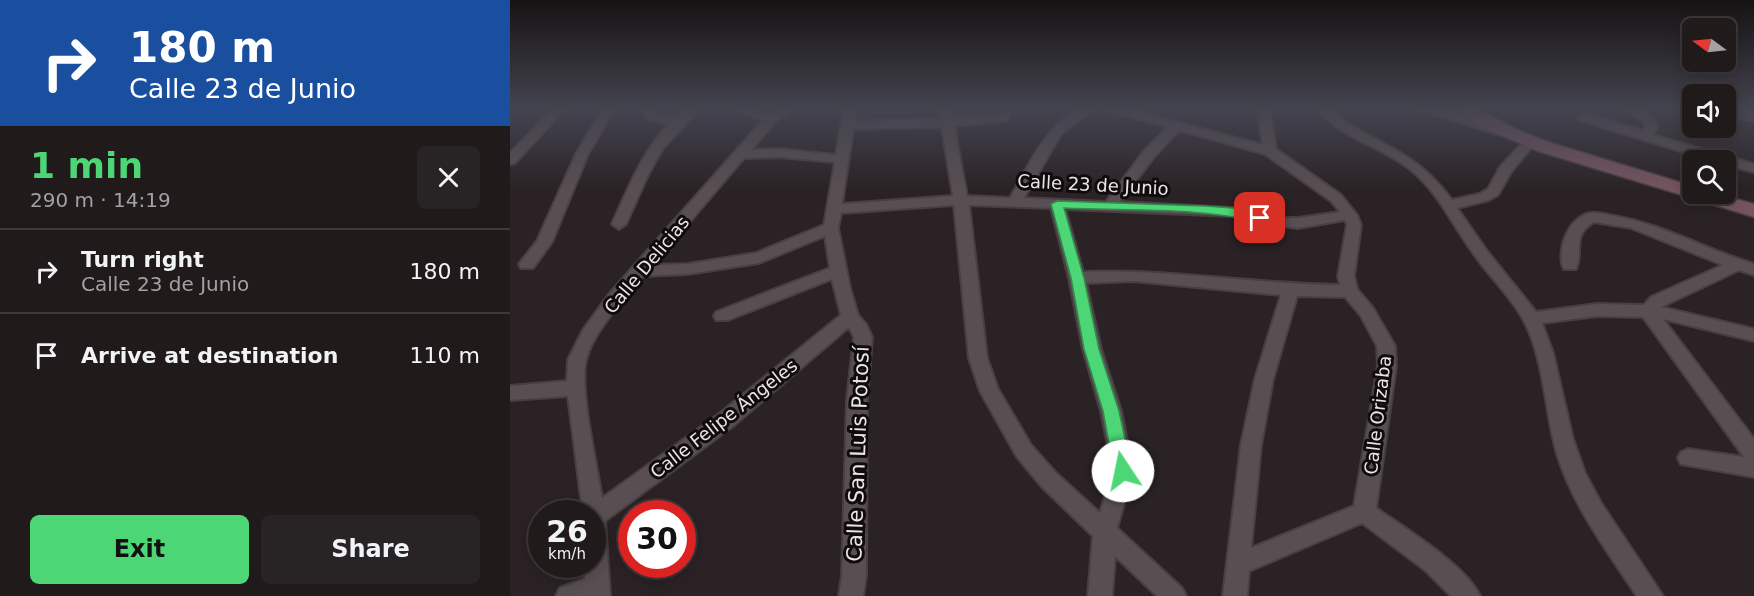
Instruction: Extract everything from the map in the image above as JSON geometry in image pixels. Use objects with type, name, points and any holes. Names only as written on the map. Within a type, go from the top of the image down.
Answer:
[{"type":"street","points":[[510,160],[533,136]]},
{"type":"street","points":[[527,264],[544,242],[582,154],[593,136]]},
{"type":"street","points":[[619,224],[654,148],[664,136]]},
{"type":"street","name":"Calle Delicias","points":[[592,500],[576,388],[577,360],[616,297],[757,136]]},
{"type":"street","name":"Calle San Luis Potosí","points":[[845,136],[831,228],[837,271],[850,317],[860,328],[863,348],[857,400],[854,576],[851,596]]},
{"type":"street","points":[[950,136],[961,200],[978,358],[989,391],[1023,451],[1049,480],[1174,596]]},
{"type":"street","points":[[1015,201],[1054,136]]},
{"type":"street","points":[[1109,207],[1149,154],[1167,136]]},
{"type":"street","points":[[1077,278],[1133,276],[1291,290],[1349,291],[1346,276],[1354,225],[1350,215],[1336,198],[1270,151],[1210,136]]},
{"type":"street","points":[[1268,136],[1270,151]]},
{"type":"street","points":[[1357,136],[1408,162],[1422,172],[1451,205],[1480,251],[1532,319],[1568,455],[1604,526],[1651,596]]},
{"type":"street","points":[[1515,136],[1682,189]]},
{"type":"street","points":[[1646,136],[1690,150]]},
{"type":"street","points":[[1451,205],[1493,192],[1505,170],[1530,142]]},
{"type":"street","points":[[741,154],[780,153],[840,159]]},
{"type":"street","points":[[1736,164],[1754,168]]},
{"type":"street","name":"Calle 23 de Junio","points":[[834,209],[961,200],[1233,212],[1279,222],[1298,223],[1350,215]]},
{"type":"street","points":[[1057,204],[1077,278],[1092,349],[1111,411],[1123,471],[1105,531],[1100,596]]},
{"type":"street","points":[[1731,204],[1754,211]]},
{"type":"street","points":[[1570,265],[1570,240],[1576,228],[1592,217],[1634,224],[1754,270]]},
{"type":"street","points":[[637,271],[688,269],[759,258],[831,228]]},
{"type":"street","points":[[1648,311],[1657,301],[1737,265]]},
{"type":"street","points":[[722,316],[837,271]]},
{"type":"street","points":[[1235,596],[1251,445],[1264,379],[1291,290]]},
{"type":"street","name":"Calle Orizaba","points":[[1349,291],[1367,312],[1386,346],[1387,366],[1364,512]]},
{"type":"street","points":[[1532,319],[1574,312],[1619,309],[1648,311],[1754,335]]},
{"type":"street","points":[[1648,311],[1754,455]]},
{"type":"street","name":"Calle Felipe Ángeles","points":[[606,507],[726,420],[850,317]]},
{"type":"street","points":[[510,393],[576,388]]},
{"type":"street","points":[[1688,458],[1754,468]]},
{"type":"street","points":[[1239,564],[1364,512],[1434,563],[1468,596]]},
{"type":"street","points":[[568,596],[598,592]]},
{"type":"route","points":[[1123,471],[1111,411],[1092,349],[1077,278],[1057,204],[1205,210],[1233,212],[1260,218]]}]
